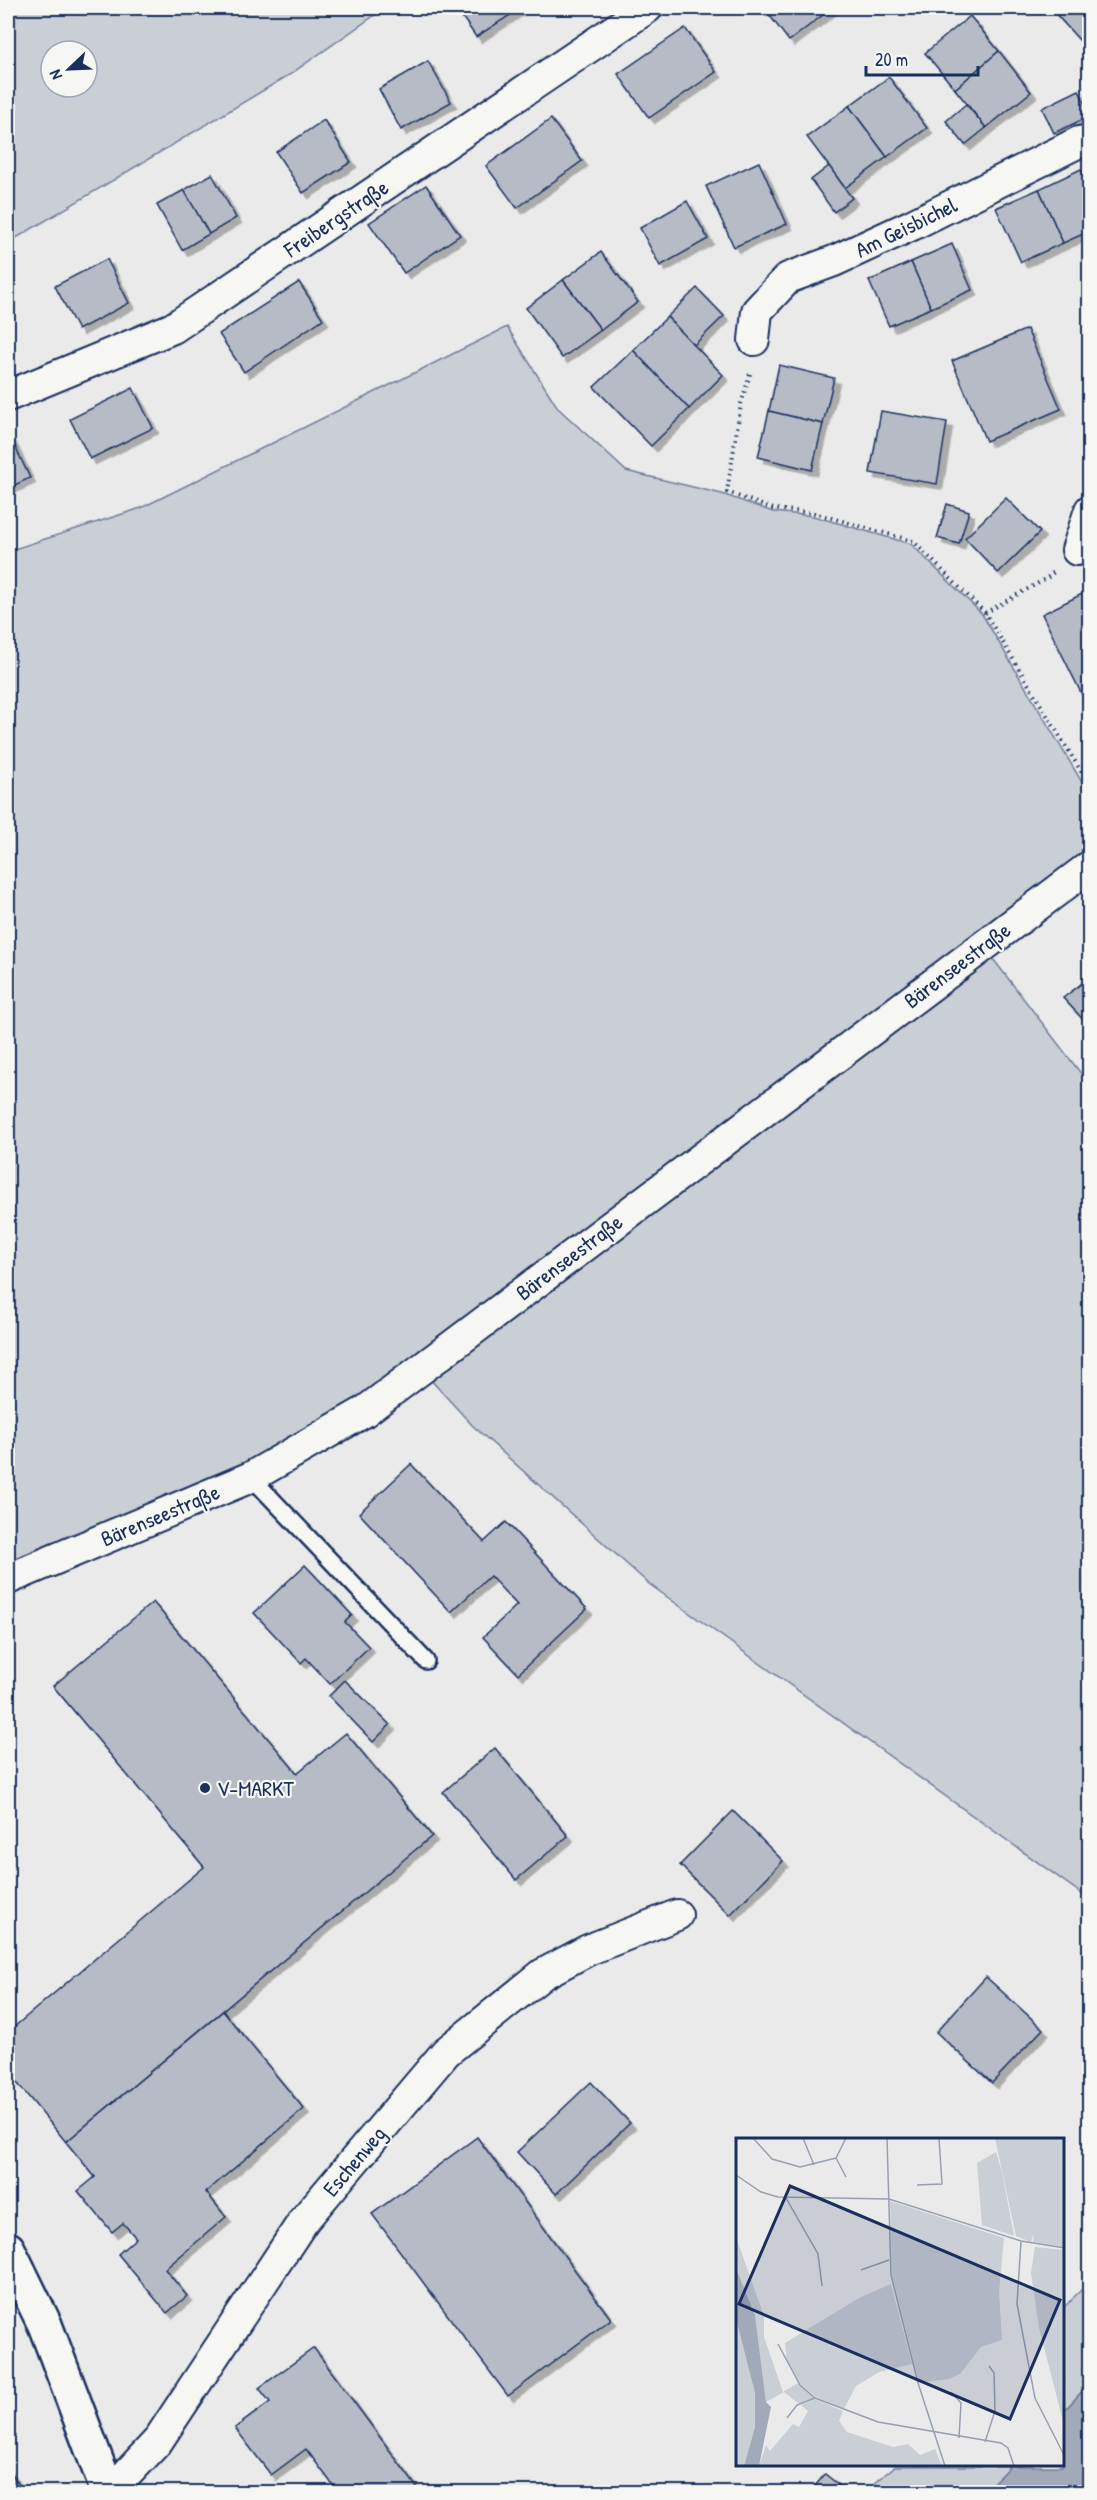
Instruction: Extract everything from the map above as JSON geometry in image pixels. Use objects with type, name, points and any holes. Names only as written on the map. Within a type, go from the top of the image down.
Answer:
[{"type":"street","name":"Freibergstraße","points":[[8,396],[172,328],[647,8]]},
{"type":"street","name":"Am Geisbichel","points":[[754,340],[757,311],[788,278],[834,261],[1079,142],[1089,140]]},
{"type":"street","points":[[1077,550],[1089,510]]},
{"type":"street","name":"Bärenseestraße","points":[[8,1579],[251,1477],[364,1412],[1089,866]]},
{"type":"street","name":"Eschenweg","points":[[109,2493],[157,2442],[304,2220],[446,2052],[543,1974],[588,1950],[677,1916]]},
{"type":"street","points":[[8,2249],[45,2325],[109,2493]]},
{"type":"lane","points":[[251,1477],[426,1661]]},
{"type":"path","points":[[754,340],[751,369],[741,404],[727,492],[773,509],[814,513],[913,541],[985,613],[1089,786]]},
{"type":"path","points":[[985,613],[1047,578],[1077,550]]},
{"type":"shaded area","points":[[8,8],[385,8],[289,75],[8,243]]},
{"type":"shaded area","points":[[507,327],[558,408],[626,471],[722,494],[773,512],[813,516],[911,544],[982,614],[1089,794],[1089,854],[358,1401],[245,1466],[8,1569],[8,551],[141,508]]},
{"type":"shaded area","points":[[987,951],[1089,1084],[1089,1899],[649,1584],[472,1425],[429,1378]]},
{"type":"shaded area","points":[[1089,2282],[1089,2384],[1064,2411],[1064,2307]]},
{"type":"shaded area","points":[[894,2467],[1009,2467],[984,2492],[865,2492]]},
{"type":"water","points":[[1089,2384],[1089,2492],[984,2492],[1009,2467],[1064,2467],[1064,2411]]},
{"type":"building","points":[[456,8],[521,8],[476,37]]},
{"type":"building","points":[[764,8],[832,8],[789,41]]},
{"type":"building","points":[[1057,8],[1090,8],[1090,35],[1081,42],[1053,11]]},
{"type":"building","points":[[970,16],[999,51],[955,89],[925,53]]},
{"type":"building","points":[[685,28],[716,72],[649,118],[618,74]]},
{"type":"building","points":[[999,51],[1031,92],[986,128],[955,89]]},
{"type":"building","points":[[428,61],[451,102],[401,130],[379,89]]},
{"type":"building","points":[[889,77],[927,128],[887,157],[849,106]]},
{"type":"building","points":[[1079,90],[1090,116],[1054,133],[1042,108]]},
{"type":"building","points":[[966,104],[986,128],[965,145],[946,121]]},
{"type":"building","points":[[849,106],[887,157],[845,188],[807,137]]},
{"type":"building","points":[[551,119],[582,161],[517,208],[486,166]]},
{"type":"building","points":[[324,120],[351,162],[303,193],[276,152]]},
{"type":"building","points":[[759,162],[787,224],[734,247],[706,186]]},
{"type":"building","points":[[829,166],[852,198],[834,212],[811,180]]},
{"type":"building","points":[[1081,169],[1090,188],[1090,231],[1063,243],[1039,189]]},
{"type":"building","points":[[212,174],[236,218],[209,234],[184,190]]},
{"type":"building","points":[[426,185],[460,235],[404,273],[369,223]]},
{"type":"building","points":[[1039,189],[1063,243],[1021,262],[996,208]]},
{"type":"building","points":[[184,190],[209,234],[182,250],[157,205]]},
{"type":"building","points":[[687,201],[708,239],[660,266],[640,228]]},
{"type":"building","points":[[952,244],[972,290],[931,308],[911,262]]},
{"type":"building","points":[[601,252],[638,302],[601,330],[563,280]]},
{"type":"building","points":[[107,259],[129,303],[78,330],[55,286]]},
{"type":"building","points":[[911,262],[931,308],[889,326],[869,281]]},
{"type":"building","points":[[563,280],[601,330],[562,358],[526,308]]},
{"type":"building","points":[[299,282],[323,319],[244,372],[219,334]]},
{"type":"building","points":[[697,288],[724,316],[694,345],[667,317]]},
{"type":"building","points":[[667,317],[723,375],[689,409],[633,350]]},
{"type":"building","points":[[1027,329],[1061,409],[986,441],[952,361]]},
{"type":"building","points":[[633,350],[689,409],[651,446],[594,387]]},
{"type":"building","points":[[779,365],[834,378],[823,424],[769,411]]},
{"type":"building","points":[[133,388],[153,428],[90,459],[70,419]]},
{"type":"building","points":[[769,411],[823,424],[812,470],[758,457]]},
{"type":"building","points":[[881,411],[947,422],[937,484],[870,473]]},
{"type":"building","points":[[10,436],[30,478],[8,488],[8,437]]},
{"type":"building","points":[[1006,498],[1040,532],[998,573],[965,538]]},
{"type":"building","points":[[947,504],[969,511],[959,544],[937,538]]},
{"type":"building","points":[[1088,591],[1090,594],[1090,711],[1042,614]]},
{"type":"building","points":[[1090,977],[1090,1027],[1063,998]]},
{"type":"building","points":[[411,1464],[484,1542],[506,1522],[587,1609],[518,1674],[483,1637],[517,1605],[490,1576],[451,1612],[359,1513]]},
{"type":"building","points":[[305,1565],[352,1615],[345,1622],[369,1647],[330,1684],[306,1658],[301,1663],[254,1613]]},
{"type":"building","points":[[153,1602],[297,1773],[346,1733],[432,1836],[66,2142],[8,2072],[8,2032],[204,1867],[53,1686]]},
{"type":"building","points":[[345,1680],[390,1725],[373,1742],[329,1696]]},
{"type":"building","points":[[495,1748],[568,1836],[516,1880],[443,1792]]},
{"type":"building","points":[[733,1811],[783,1861],[730,1915],[680,1865]]},
{"type":"building","points":[[986,1977],[1043,2029],[992,2083],[936,2032]]},
{"type":"building","points":[[223,2011],[304,2109],[206,2192],[226,2217],[165,2269],[187,2296],[167,2313],[118,2254],[136,2238],[123,2223],[112,2232],[78,2191],[95,2177],[66,2142]]},
{"type":"building","points":[[591,2082],[630,2123],[556,2194],[517,2152]]},
{"type":"building","points":[[477,2137],[611,2319],[508,2396],[372,2214]]},
{"type":"building","points":[[314,2348],[419,2490],[416,2492],[338,2492],[306,2449],[271,2475],[235,2428],[270,2402],[259,2388]]},
{"type":"building","points":[[8,2468],[24,2492],[8,2492]]},
{"type":"building","points":[[825,2474],[848,2492],[810,2492]]},
{"type":"place","name":"V-MARKT","points":[[205,1788]]}]
